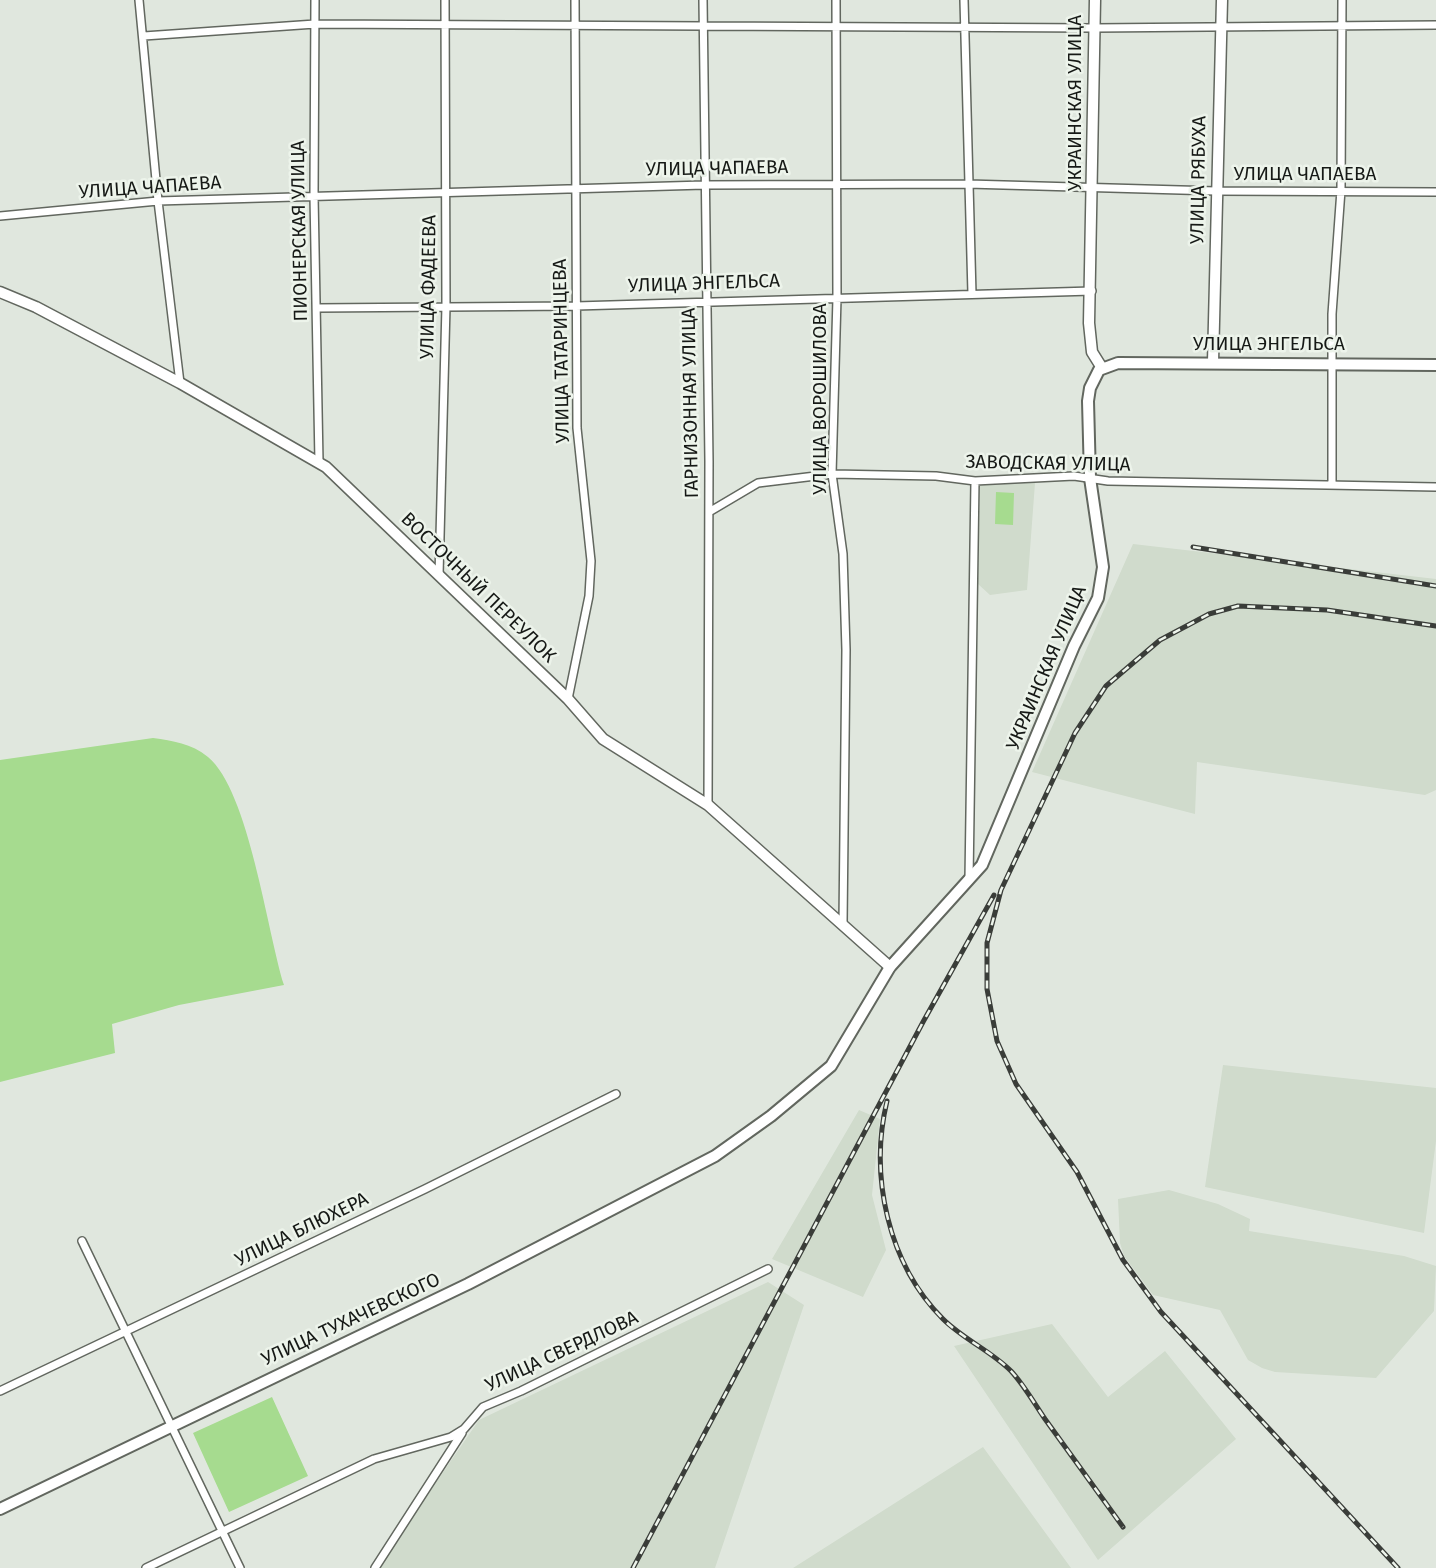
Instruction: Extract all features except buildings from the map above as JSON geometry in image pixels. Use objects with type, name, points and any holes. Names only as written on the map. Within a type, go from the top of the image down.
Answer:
[{"type":"main road","name":"УЛИЦА ЭНГЕЛЬСА","points":[[1102,368],[1118,363],[1213,362],[1436,365]]},
{"type":"main road","name":"УКРАИНСКАЯ УЛИЦА","points":[[715,1156],[771,1116],[831,1066],[890,967],[969,882],[990,848],[1074,646],[1100,593],[1103,559],[1090,478],[1088,401],[1092,383],[1102,368]]},
{"type":"main road","name":"УЛИЦА ТУХАЧЕВСКОГО","points":[[0,1509],[468,1284],[715,1156]]},
{"type":"street","points":[[139,0],[158,201],[180,383]]},
{"type":"street","name":"ПИОНЕРСКАЯ УЛИЦА","points":[[315,0],[314,196],[319,462]]},
{"type":"street","name":"УЛИЦА ФАДЕЕВА","points":[[439,575],[446,306],[446,0]]},
{"type":"street","name":"УЛИЦА ТАТАРИНЦЕВА","points":[[568,699],[586,613],[591,571],[577,428],[575,0]]},
{"type":"street","name":"ГАРНИЗОННАЯ УЛИЦА","points":[[704,0],[709,512],[708,805]]},
{"type":"street","name":"УЛИЦА ВОРОШИЛОВА","points":[[836,0],[837,298],[832,474],[843,554],[846,650],[844,923]]},
{"type":"street","points":[[964,0],[972,293]]},
{"type":"street","name":"УКРАИНСКАЯ УЛИЦА","points":[[1094,0],[1092,352],[1102,368]]},
{"type":"street","name":"УЛИЦА РЯБУХА","points":[[1213,362],[1222,0]]},
{"type":"street","points":[[1332,484],[1332,363],[1341,190],[1342,0]]},
{"type":"street","points":[[144,36],[315,24],[1094,28],[1436,25]]},
{"type":"street","name":"УЛИЦА ЧАПАЕВА","points":[[0,216],[158,201],[576,187],[837,183],[1216,191],[1436,192]]},
{"type":"street","name":"УЛИЦА ЭНГЕЛЬСА","points":[[317,308],[576,306],[1092,291]]},
{"type":"street","name":"ВОСТОЧНЫЙ ПЕРЕУЛОК","points":[[0,292],[36,307],[180,383],[319,462],[339,477],[568,699],[603,739],[708,805],[844,923],[890,967]]},
{"type":"street","name":"ЗАВОДСКАЯ УЛИЦА","points":[[709,512],[758,483],[832,474],[936,475],[975,481],[1040,476],[1436,487]]},
{"type":"street","points":[[969,882],[975,481]]},
{"type":"street","name":"УЛИЦА БЛЮХЕРА","points":[[0,1391],[616,1094]]},
{"type":"street","points":[[82,1241],[240,1568]]},
{"type":"street","name":"УЛИЦА СВЕРДЛОВА","points":[[146,1568],[377,1457],[436,1443],[464,1429],[475,1413],[495,1400],[520,1391],[768,1269]]},
{"type":"street","points":[[375,1568],[464,1429]]},
{"type":"shaded area","points":[[1035,483],[1027,590],[990,595],[978,584],[980,484]]},
{"type":"shaded area","points":[[1133,544],[1436,579],[1436,790],[1425,795],[1197,762],[1195,814],[1032,772]]},
{"type":"shaded area","points":[[1223,1065],[1436,1088],[1436,1141],[1424,1233],[1205,1187]]},
{"type":"shaded area","points":[[859,1110],[880,1119],[872,1195],[886,1250],[863,1297],[772,1259]]},
{"type":"shaded area","points":[[1169,1190],[1218,1204],[1250,1219],[1249,1231],[1404,1256],[1436,1266],[1434,1311],[1376,1378],[1275,1372],[1262,1368],[1248,1360],[1220,1310],[1153,1295],[1124,1256],[1120,1243],[1118,1199]]},
{"type":"shaded area","points":[[768,1282],[804,1305],[715,1568],[377,1568],[479,1420]]},
{"type":"shaded area","points":[[1052,1324],[1108,1397],[1165,1351],[1236,1439],[1098,1560],[954,1346]]},
{"type":"shaded area","points":[[983,1447],[1071,1568],[793,1568]]},
{"type":"green space","points":[[996,492],[1014,493],[1013,525],[995,524]]},
{"type":"green space","points":[[153,738],[195,749],[208,757],[222,774],[235,799],[246,830],[284,985],[179,1005],[112,1024],[115,1053],[0,1082],[0,760]]},
{"type":"green space","points":[[272,1397],[308,1476],[229,1512],[193,1433]]},
{"type":"railway","points":[[1193,547],[1436,586]]},
{"type":"railway","points":[[1398,1568],[1161,1312],[1123,1260],[1077,1172],[1016,1084],[997,1041],[987,989],[987,943],[1001,890],[1075,733],[1106,686],[1160,640],[1209,614],[1238,606],[1327,610],[1436,626]]},
{"type":"railway","points":[[633,1568],[923,1022],[994,895]]},
{"type":"railway","points":[[887,1101],[880,1159],[882,1188],[896,1246],[909,1272],[924,1297],[943,1319],[1016,1376],[1123,1527]]}]
